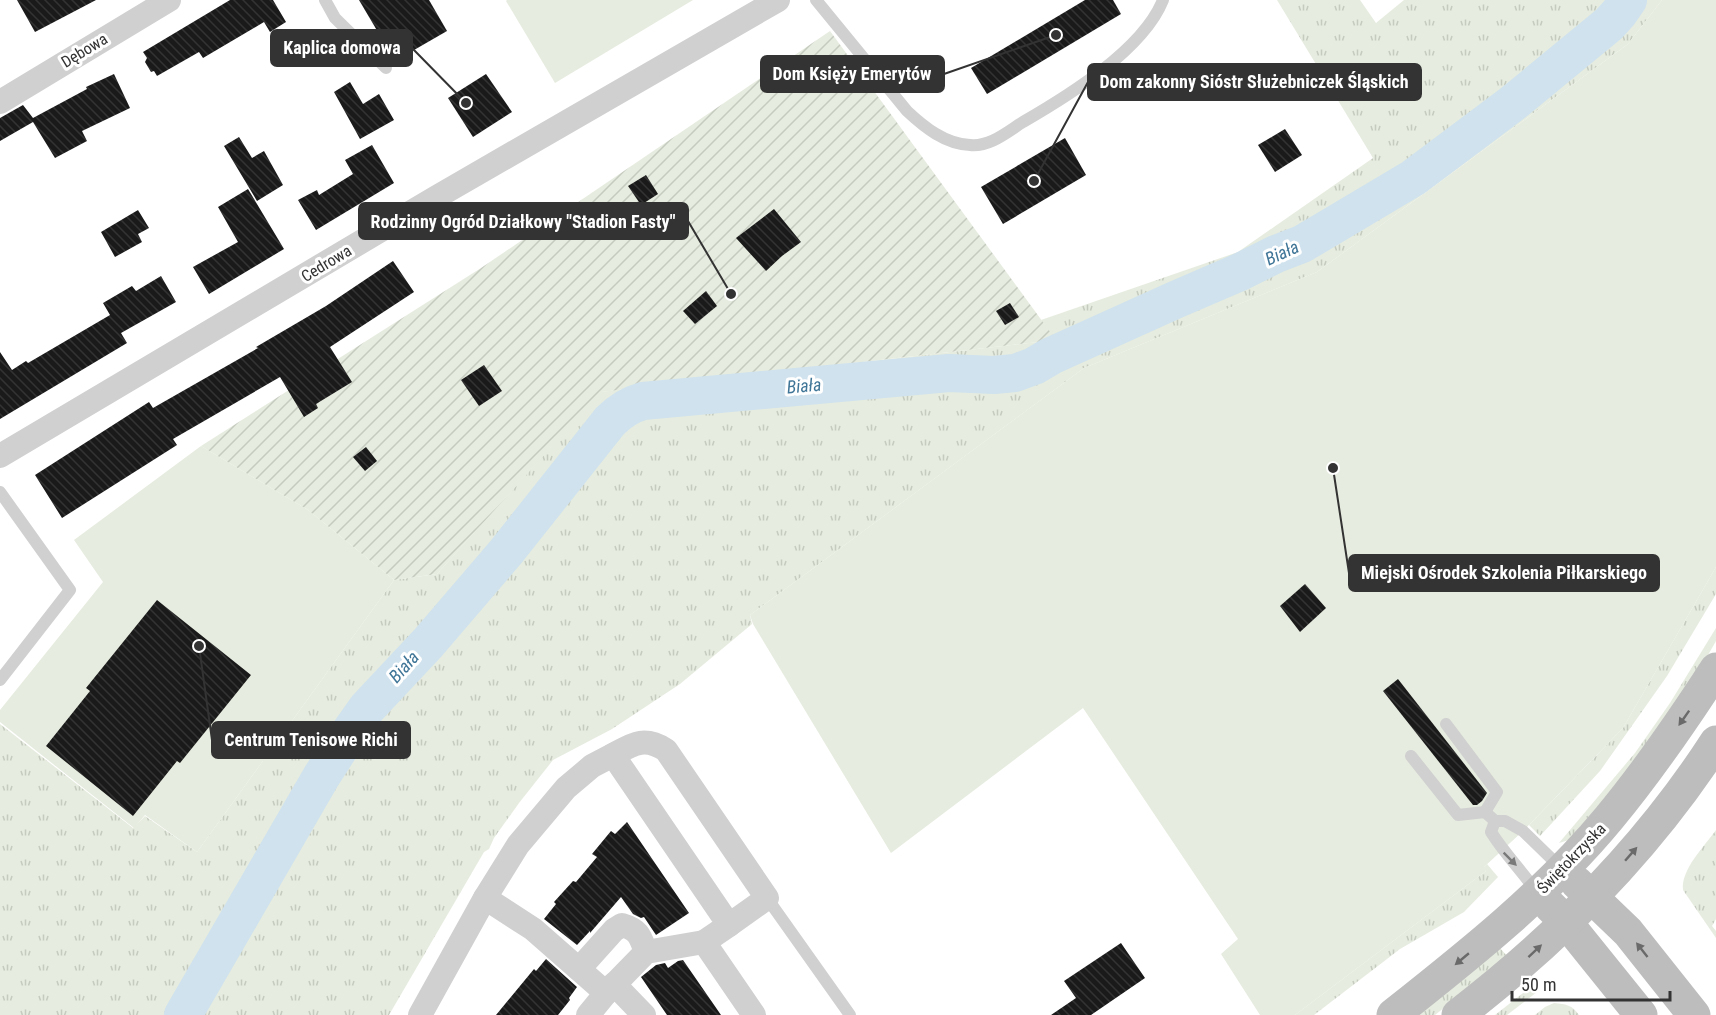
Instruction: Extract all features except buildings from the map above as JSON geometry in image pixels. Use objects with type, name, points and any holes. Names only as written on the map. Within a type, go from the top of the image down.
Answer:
[{"type":"main road","name":"Świętokrzyska","points":[[1393,1015],[1499,929],[1562,869],[1608,819],[1651,764],[1716,669]]},
{"type":"main road","points":[[1458,1015],[1527,959],[1592,896],[1633,852],[1678,796],[1716,742]]},
{"type":"main road","points":[[1562,869],[1628,932],[1684,1014]]},
{"type":"main road","points":[[1538,893],[1566,922],[1641,1015]]},
{"type":"street","name":"Dębowa","points":[[0,102],[169,0]]},
{"type":"street","name":"Cedrowa","points":[[0,456],[435,198],[777,0]]},
{"type":"street","points":[[420,1015],[484,898],[518,845],[553,803],[566,788],[592,766],[640,742],[648,742],[666,750],[767,898],[704,942],[646,952],[610,988],[588,1015]]},
{"type":"street","points":[[613,755],[729,925]]},
{"type":"street","points":[[484,898],[533,928],[579,969],[610,988],[644,1015]]},
{"type":"street","points":[[579,969],[614,930],[622,925],[632,928],[640,935],[646,952]]},
{"type":"street","points":[[704,942],[754,1015]]},
{"type":"lane","points":[[325,0],[335,18],[386,68]]},
{"type":"lane","points":[[816,0],[907,111],[939,135],[969,146],[986,144],[1069,95],[1116,59],[1157,14],[1163,0]]},
{"type":"lane","points":[[0,492],[70,590],[0,680]]},
{"type":"lane","points":[[1446,724],[1497,792],[1485,812]]},
{"type":"lane","points":[[1411,756],[1458,815],[1485,812],[1495,821],[1505,821],[1523,831],[1562,869]]},
{"type":"lane","points":[[1495,821],[1491,832],[1502,850],[1538,893]]},
{"type":"lane","points":[[767,898],[850,1015]]},
{"type":"green space","points":[[507,0],[693,0],[555,83]]},
{"type":"green space","points":[[1277,0],[1360,0],[1376,23],[1404,0],[1662,0],[1628,44],[1317,272],[1084,368],[750,615],[752,624],[680,684],[612,729],[553,760],[519,803],[494,838],[489,849],[484,852],[389,1015],[0,1015],[0,724],[133,828],[145,816],[197,852],[394,580],[437,574],[600,392],[1055,340],[1041,320],[1238,252],[1373,158]]},
{"type":"green space","points":[[1662,0],[1716,0],[1716,567],[1623,728],[1523,831],[1484,867],[1486,871],[1295,1015],[1260,1015],[1221,954],[1238,939],[1083,708],[891,853],[753,624],[750,615],[1084,368],[1317,272],[1628,44]]},
{"type":"green space","points":[[830,31],[1056,340],[601,392],[437,574],[394,580],[308,510],[201,446],[481,268]]},
{"type":"green space","points":[[201,446],[308,510],[394,580],[197,852],[145,815],[134,828],[0,722],[0,710],[103,582],[74,540]]},
{"type":"green space","points":[[1716,567],[1716,594],[1667,676],[1600,771],[1540,836],[1529,825],[1623,728]]},
{"type":"green space","points":[[1716,628],[1716,641],[1704,662],[1640,757],[1569,840],[1559,843],[1635,753],[1670,703]]},
{"type":"green space","points":[[1716,830],[1716,919],[1712,926],[1716,931],[1716,938],[1683,890],[1683,882],[1689,866]]},
{"type":"green space","points":[[1487,864],[1498,877],[1464,912],[1400,949],[1314,1015],[1295,1015],[1486,871],[1483,868]]},
{"type":"green space","points":[[1499,947],[1508,957],[1435,1015],[1413,1015]]},
{"type":"green space","points":[[1532,986],[1537,992],[1507,1015],[1495,1015]]},
{"type":"green space","points":[[1554,1003],[1568,1006],[1579,1015],[1535,1015]]},
{"type":"waterway","name":"Biała","points":[[183,1015],[321,777],[367,708],[428,643],[506,552],[610,421],[621,411],[643,401],[949,373],[994,375],[1015,373],[1034,366],[1051,356],[1302,244],[1413,178],[1513,103],[1609,24],[1628,0]]},
{"type":"place","name":"Dom Księży Emerytów","points":[[1056,35]]},
{"type":"place","name":"Kaplica domowa","points":[[466,103]]},
{"type":"place","name":"Dom zakonny Sióstr Służebniczek Śląskich","points":[[1034,181]]},
{"type":"place","name":"Rodzinny Ogród Działkowy \"Stadion Fasty\"","points":[[731,294]]},
{"type":"place","name":"Miejski Ośrodek Szkolenia Piłkarskiego","points":[[1333,468]]},
{"type":"place","name":"Centrum Tenisowe Richi","points":[[199,646]]}]
